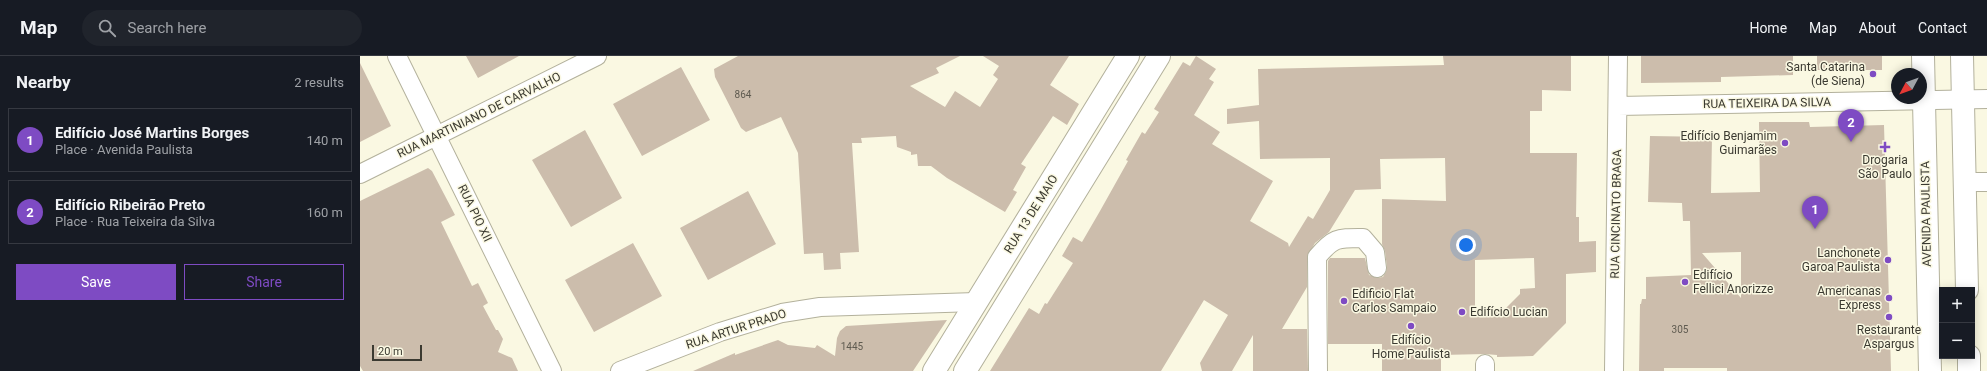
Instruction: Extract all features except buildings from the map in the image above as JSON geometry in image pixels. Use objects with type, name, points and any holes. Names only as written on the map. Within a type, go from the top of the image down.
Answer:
[{"type":"main road","name":"RUA 13 DE MAIO","points":[[934,371],[1128,56]]},
{"type":"main road","points":[[965,371],[1160,56]]},
{"type":"main road","name":"AVENIDA PAULISTA","points":[[1923,56],[1923,68]]},
{"type":"main road","points":[[1962,56],[1967,287]]},
{"type":"main road","name":"AVENIDA PAULISTA","points":[[1924,104],[1930,371]]},
{"type":"main road","points":[[1969,359],[1969,371]]},
{"type":"street","name":"RUA PIO XII","points":[[397,56],[552,371]]},
{"type":"street","name":"RUA MARTINIANO DE CARVALHO","points":[[360,174],[597,56]]},
{"type":"street","name":"RUA CINCINATO BRAGA","points":[[1614,371],[1618,56]]},
{"type":"street","name":"RUA TEIXEIRA DA SILVA","points":[[1927,102],[1987,100]]},
{"type":"street","name":"RUA TEIXEIRA DA SILVA","points":[[1618,106],[1891,101]]},
{"type":"street","points":[[1965,182],[1987,182]]},
{"type":"street","points":[[1318,371],[1318,257],[1328,244],[1337,239],[1363,238],[1375,252],[1377,268]]},
{"type":"street","name":"RUA ARTUR PRADO","points":[[620,371],[720,332],[782,313],[820,307],[976,302]]},
{"type":"place","name":"Santa Catarina (de Siena)","points":[[1873,74]]},
{"type":"place","name":"Edifício Ribeirão Preto","points":[[1851,142]]},
{"type":"place","name":"Edifício Benjamim Guimarães","points":[[1785,143]]},
{"type":"place","name":"Drogaria São Paulo","points":[[1885,147]]},
{"type":"place","name":"Edifício José Martins Borges","points":[[1815,229]]},
{"type":"place","name":"Lanchonete Garoa Paulista","points":[[1888,260]]},
{"type":"place","name":"Edifício Fellici Anorizze","points":[[1685,282]]},
{"type":"place","name":"Americanas Express","points":[[1889,298]]},
{"type":"place","name":"Edificio Flat Carlos Sampaio","points":[[1344,301]]},
{"type":"place","name":"Edifício Lucian","points":[[1462,312]]},
{"type":"place","name":"Restaurante Aspargus","points":[[1889,317]]},
{"type":"place","name":"Edifício Home Paulista","points":[[1411,326]]}]
